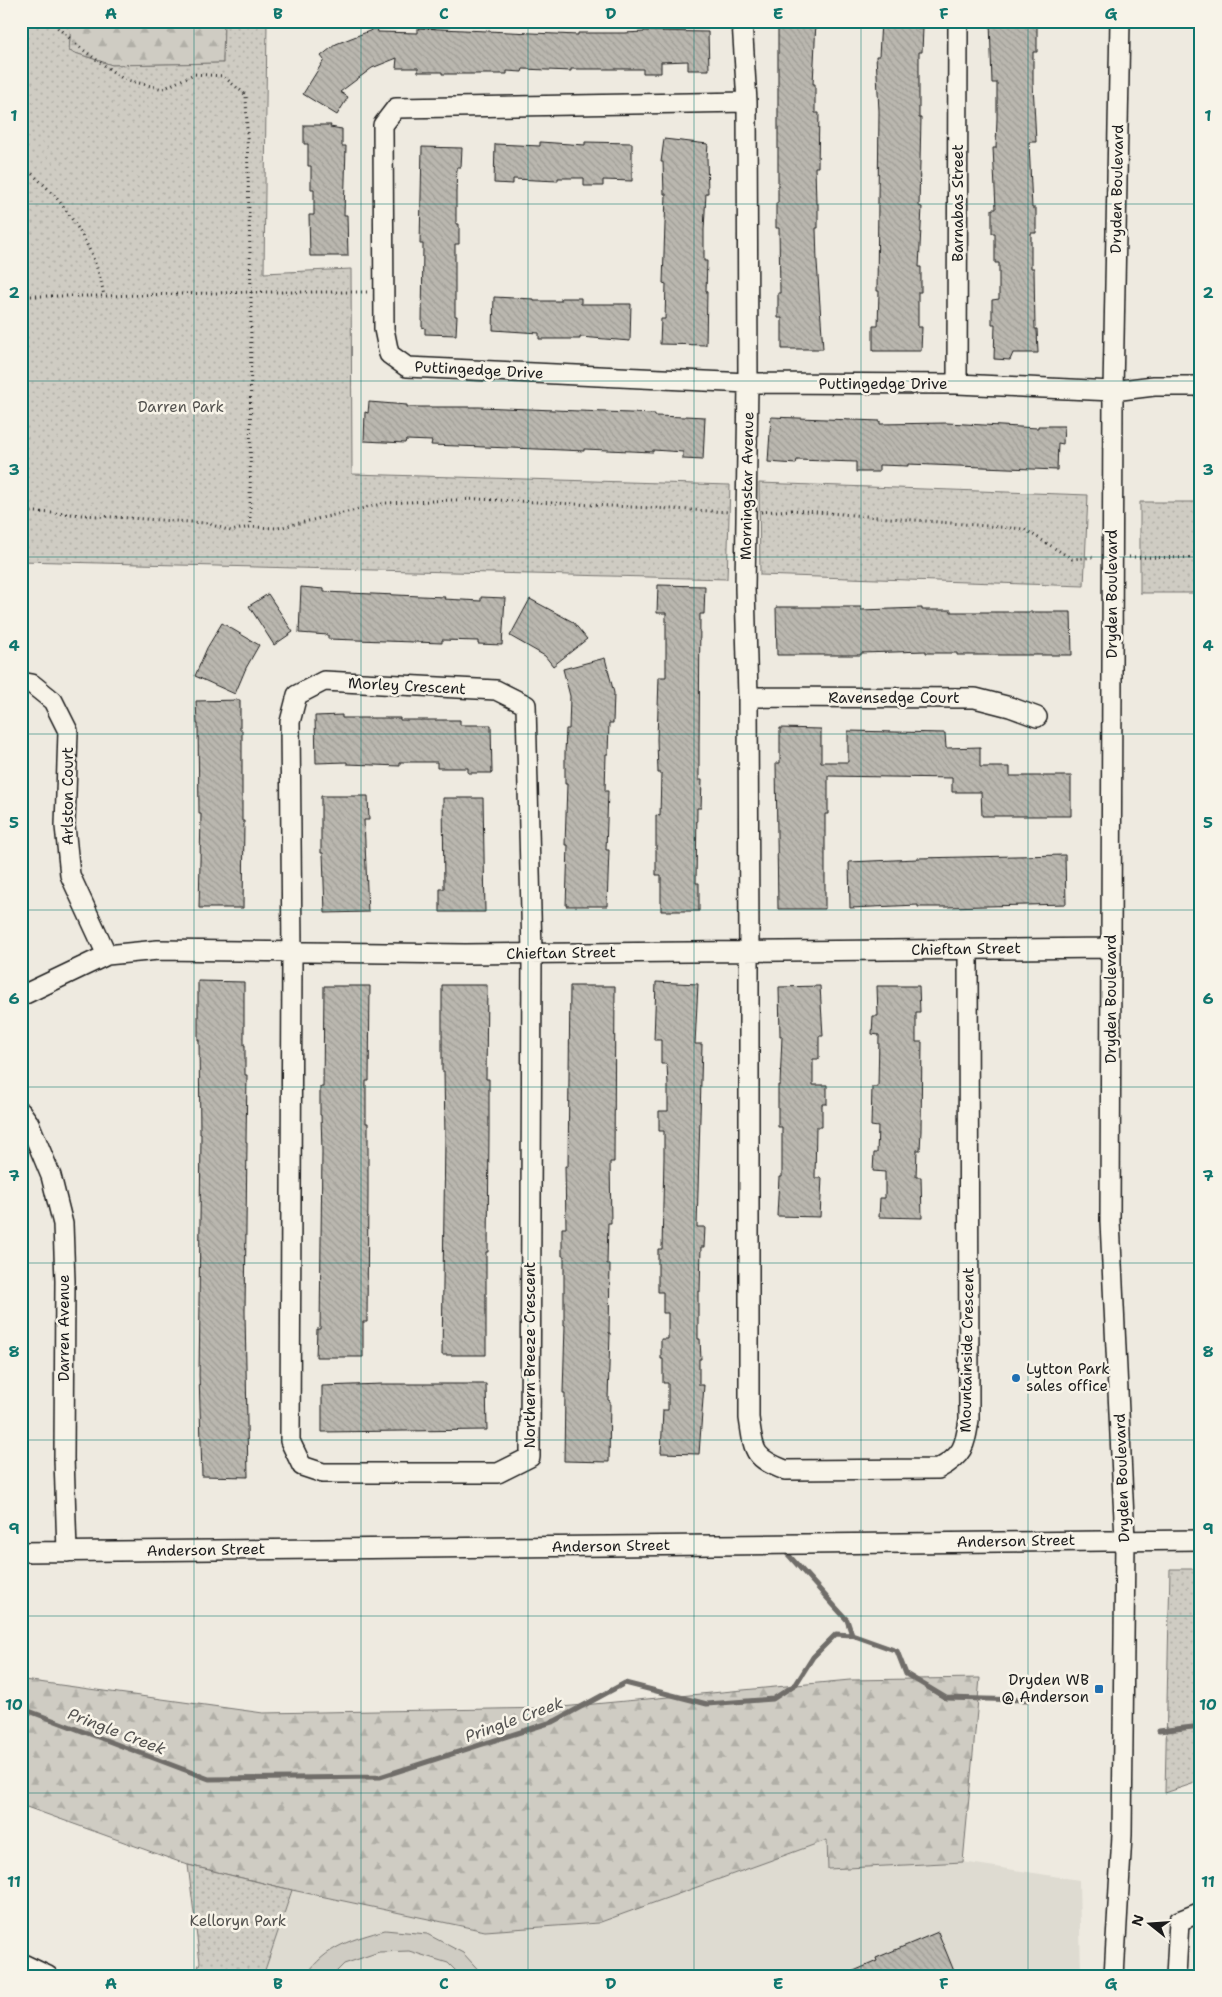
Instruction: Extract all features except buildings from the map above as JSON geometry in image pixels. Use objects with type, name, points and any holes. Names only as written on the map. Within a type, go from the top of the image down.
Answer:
[{"type":"street","name":"Morningstar Avenue","points":[[742,21],[747,102],[748,383],[745,588],[748,697],[749,951]]},
{"type":"street","name":"Barnabas Street","points":[[957,384],[958,21]]},
{"type":"street","name":"Dryden Boulevard","points":[[1114,1976],[1122,1835],[1125,1540],[1110,1221],[1113,391],[1120,21]]},
{"type":"street","name":"Puttingedge Drive","points":[[747,102],[396,108],[383,125],[383,292],[384,329],[389,354],[408,367],[748,383],[957,384],[1113,391],[1154,386],[1201,386]]},
{"type":"street","name":"Morley Crescent","points":[[292,952],[290,722],[297,695],[324,681],[496,690],[526,705],[532,953]]},
{"type":"street","name":"Arlston Court","points":[[21,682],[32,684],[53,701],[68,730],[65,826],[70,874],[107,955]]},
{"type":"street","name":"Ravensedge Court","points":[[748,697],[975,698],[1010,707],[1037,717]]},
{"type":"street","name":"Chieftan Street","points":[[21,996],[107,955],[158,950],[532,953],[1111,948]]},
{"type":"street","name":"Mountainside Crescent","points":[[749,951],[749,1418],[755,1452],[767,1463],[786,1470],[938,1469],[954,1460],[965,1442],[969,1420],[968,949]]},
{"type":"street","name":"Northern Breeze Crescent","points":[[292,952],[290,1441],[302,1466],[323,1473],[498,1473],[530,1457],[532,953]]},
{"type":"street","name":"Darren Avenue","points":[[21,1112],[29,1123],[51,1176],[62,1224],[65,1282],[64,1458],[67,1552]]},
{"type":"street","name":"Anderson Street","points":[[21,1552],[1201,1540]]},
{"type":"street","points":[[1176,1976],[1179,1921],[1201,1912]]},
{"type":"street","points":[[21,1963],[48,1976]]},
{"type":"path","points":[[21,511],[206,523],[231,531],[250,527],[251,292],[246,95],[223,76],[194,74],[163,89],[123,79],[82,50],[50,21]]},
{"type":"path","points":[[21,164],[55,196],[87,244],[102,282],[104,296]]},
{"type":"path","points":[[21,296],[383,292]]},
{"type":"shaded area","points":[[827,1840],[828,1869],[963,1862],[1079,1880],[1081,1976],[263,1976],[292,1890],[485,1931],[598,1923]]},
{"type":"green space","name":"Darren Park","points":[[21,21],[71,21],[69,51],[112,65],[223,63],[224,21],[267,21],[264,273],[351,269],[352,474],[730,485],[727,579],[21,561]]},
{"type":"green space","points":[[71,21],[224,21],[223,63],[112,65],[69,51]]},
{"type":"green space","points":[[759,483],[1088,495],[1084,586],[760,575]]},
{"type":"green space","points":[[1140,502],[1201,502],[1201,593],[1140,593]]},
{"type":"green space","points":[[1170,1569],[1201,1569],[1201,1781],[1165,1793]]},
{"type":"green space","points":[[21,1641],[24,1680],[263,1713],[551,1708],[850,1680],[980,1678],[963,1862],[828,1869],[827,1840],[598,1923],[485,1931],[292,1890],[188,1865],[21,1805]]},
{"type":"green space","name":"Kelloryn Park","points":[[188,1865],[292,1890],[263,1976],[195,1976],[200,1962]]},
{"type":"green space","points":[[385,1930],[427,1934],[463,1953],[484,1976],[461,1976],[448,1963],[409,1951],[379,1952],[344,1964],[332,1976],[306,1976],[322,1957],[341,1945]]},
{"type":"waterway","points":[[784,1550],[847,1620],[852,1635]]},
{"type":"waterway","name":"Pringle Creek","points":[[21,1708],[209,1779],[380,1777],[555,1721],[625,1683],[707,1704],[773,1699],[796,1684],[813,1657],[836,1634],[852,1635],[897,1651],[906,1674],[946,1698],[1028,1700]]},
{"type":"waterway","name":"Pringle Creek","points":[[1159,1731],[1201,1726]]},
{"type":"place","name":"Lytton Park sales office","points":[[1016,1378]]},
{"type":"place","name":"Dryden WB @ Anderson","points":[[1099,1689]]}]
